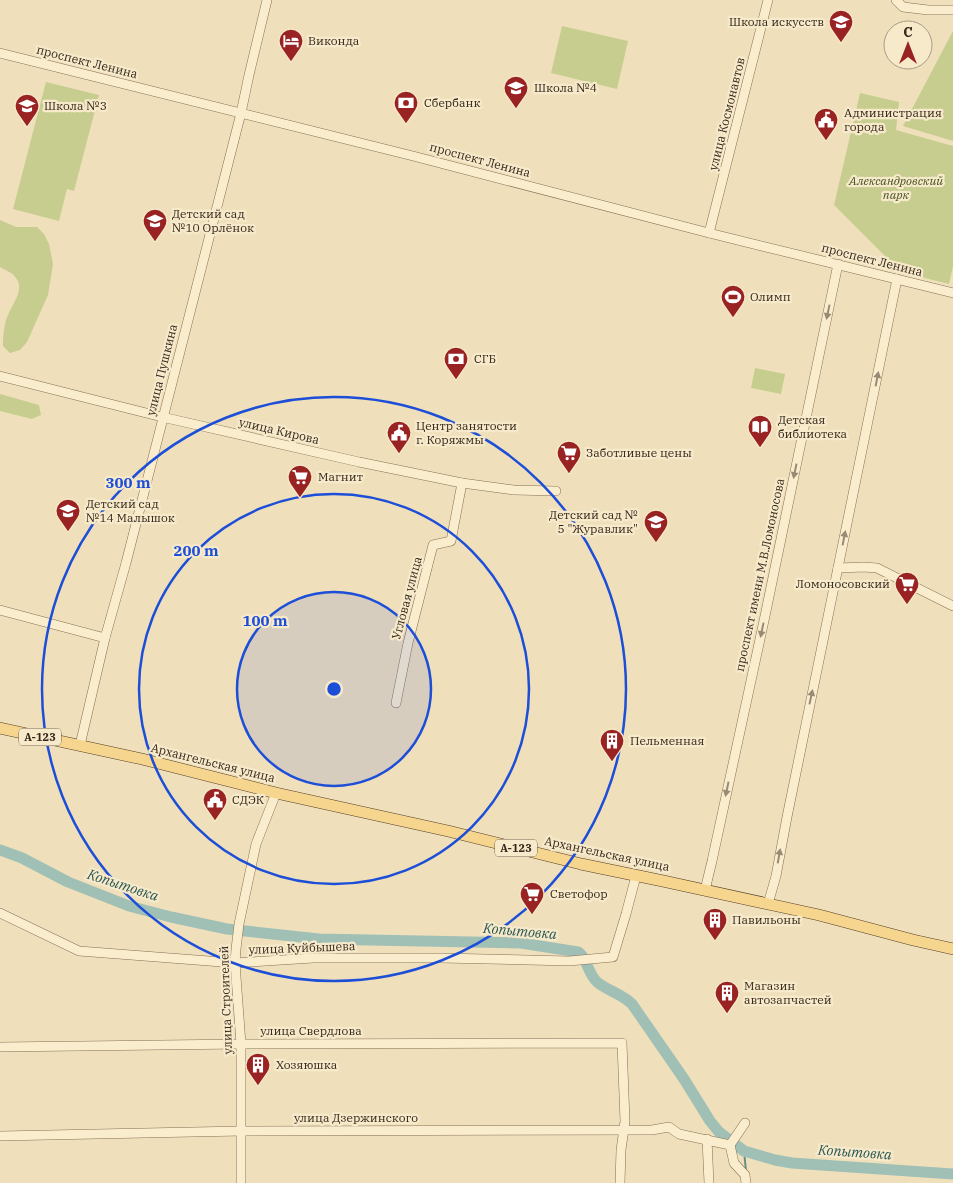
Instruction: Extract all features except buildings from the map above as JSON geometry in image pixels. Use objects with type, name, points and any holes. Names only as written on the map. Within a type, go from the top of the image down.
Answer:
[{"type":"main road","name":"А-123","points":[[0,728],[80,745]]},
{"type":"main road","name":"Архангельская улица","points":[[80,745],[581,864],[819,915],[912,940],[953,948]]},
{"type":"street","name":"улица Пушкина","points":[[80,745],[105,638],[241,114],[267,0]]},
{"type":"street","name":"улица Космонавтов","points":[[709,233],[768,0]]},
{"type":"street","points":[[896,0],[903,7],[953,10]]},
{"type":"street","name":"проспект Ленина","points":[[0,53],[953,293]]},
{"type":"street","name":"проспект имени М.В.Ломоносова","points":[[704,890],[712,861],[765,616],[838,264]]},
{"type":"street","points":[[768,904],[776,876],[786,817],[897,279]]},
{"type":"street","name":"улица Кирова","points":[[0,376],[162,417],[462,484],[514,490],[556,491]]},
{"type":"street","name":"Угловая улица","points":[[396,703],[408,642],[433,545],[451,540],[462,484]]},
{"type":"street","points":[[838,568],[877,568],[953,606]]},
{"type":"street","points":[[0,610],[105,638]]},
{"type":"street","name":"улица Строителей","points":[[241,1183],[241,1044],[235,963],[237,937],[256,844],[276,792]]},
{"type":"street","name":"улица Куйбышева","points":[[0,913],[79,951],[235,963],[313,958],[569,961],[613,957],[636,876]]},
{"type":"street","name":"улица Свердлова","points":[[0,1047],[622,1043],[623,1130]]},
{"type":"street","points":[[745,1124],[730,1145],[734,1163],[745,1175],[746,1183]]},
{"type":"street","name":"улица Дзержинского","points":[[0,1136],[241,1131],[652,1130],[669,1127],[679,1134],[730,1145]]},
{"type":"street","points":[[620,1183],[623,1130]]},
{"type":"street","points":[[708,1140],[709,1183]]},
{"type":"green space","points":[[562,26],[628,41],[617,89],[551,73]]},
{"type":"green space","points":[[953,31],[953,141],[903,126]]},
{"type":"green space","points":[[46,82],[99,95],[74,191],[67,189],[59,221],[13,209]]},
{"type":"green space","name":"Александровский парк","points":[[860,93],[899,102],[896,130],[953,146],[953,266],[949,284],[901,272],[834,205]]},
{"type":"green space","points":[[0,220],[16,227],[37,227],[44,234],[49,244],[53,264],[48,295],[27,342],[20,350],[10,353],[3,346],[4,330],[19,287],[15,276],[0,267]]},
{"type":"green space","points":[[755,368],[785,374],[781,394],[751,388]]},
{"type":"green space","points":[[0,394],[39,405],[41,415],[32,419],[0,411]]},
{"type":"waterway","name":"Копытовка","points":[[0,850],[22,858],[68,882],[129,906],[227,929],[319,939],[521,943],[578,952],[583,957],[597,982],[632,1004],[684,1079],[710,1121],[719,1132],[744,1151],[792,1163],[953,1174]]},
{"type":"waterway","points":[[744,1151],[746,1171]]},
{"type":"place","name":"Школа искусcтв","points":[[841,43]]},
{"type":"place","name":"Виконда","points":[[291,62]]},
{"type":"place","name":"Школа №4","points":[[516,109]]},
{"type":"place","name":"Сбербанк","points":[[406,124]]},
{"type":"place","name":"Школа №3","points":[[27,127]]},
{"type":"place","name":"Администрация города","points":[[826,141]]},
{"type":"place","name":"Детский сад №10 Орлёнок","points":[[155,242]]},
{"type":"place","name":"Олимп","points":[[733,318]]},
{"type":"place","name":"СГБ","points":[[456,380]]},
{"type":"place","name":"Детская библиотека","points":[[760,448]]},
{"type":"place","name":"Центр занятости г. Коряжмы","points":[[399,454]]},
{"type":"place","name":"Заботливые цены","points":[[569,474]]},
{"type":"place","name":"Магнит","points":[[300,498]]},
{"type":"place","name":"Детский сад №14 Малышок","points":[[68,532]]},
{"type":"place","name":"Детский сад № 5 \"Журавлик\"","points":[[656,543]]},
{"type":"place","name":"Ломоносовский","points":[[907,605]]},
{"type":"place","name":"Пельменная","points":[[612,762]]},
{"type":"place","name":"СДЭК","points":[[215,821]]},
{"type":"place","name":"Светофор","points":[[532,915]]},
{"type":"place","name":"Павильоны","points":[[715,941]]},
{"type":"place","name":"Магазин автозапчастей","points":[[727,1014]]},
{"type":"place","name":"Хозяюшка","points":[[258,1086]]}]
